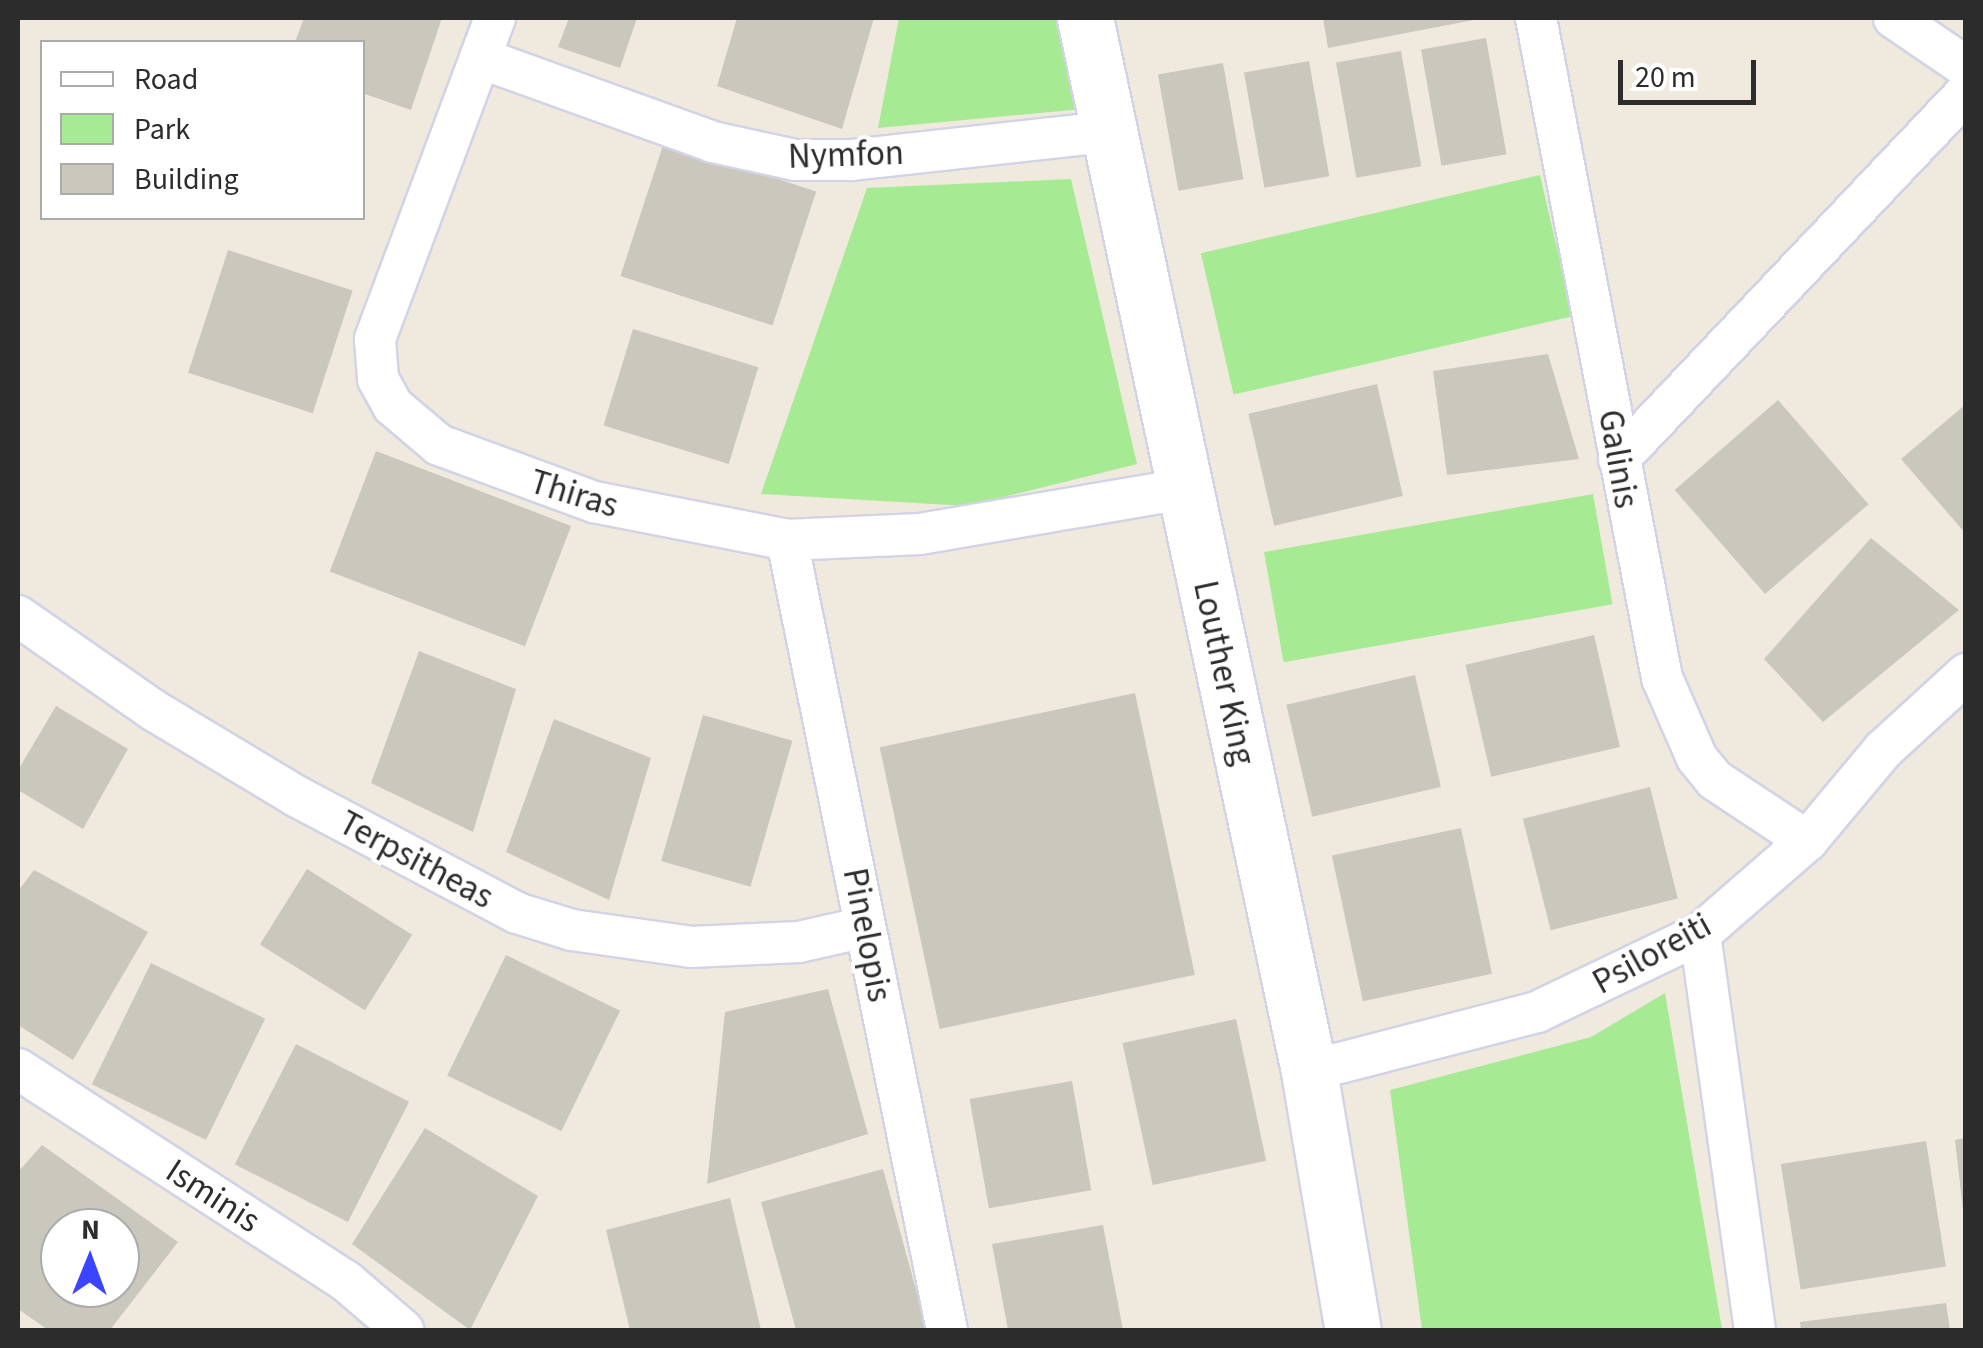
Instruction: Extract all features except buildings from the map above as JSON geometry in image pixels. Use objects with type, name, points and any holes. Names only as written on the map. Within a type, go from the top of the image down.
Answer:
[{"type":"street","name":"Thiras","points":[[494,18],[379,314],[374,358],[393,406],[438,445],[541,485],[682,524],[787,540],[920,534],[1184,489]]},
{"type":"street","name":"Louther King","points":[[1085,18],[1310,1071],[1354,1330]]},
{"type":"street","name":"Galinis","points":[[1536,18],[1652,638],[1679,722],[1715,780],[1807,840]]},
{"type":"street","points":[[1894,18],[1966,67]]},
{"type":"street","name":"Nymfon","points":[[480,58],[713,142],[795,160],[852,160],[1107,132]]},
{"type":"street","points":[[1619,458],[1966,93]]},
{"type":"street","name":"Pinelopis","points":[[787,540],[946,1330]]},
{"type":"street","name":"Terpsitheas","points":[[18,616],[152,710],[296,796],[517,913],[586,932],[691,946],[800,942],[865,926]]},
{"type":"street","name":"Psiloreiti","points":[[1310,1071],[1538,1012],[1700,934],[1807,840],[1883,750],[1966,674]]},
{"type":"street","points":[[1700,934],[1755,1330]]},
{"type":"street","name":"Isminis","points":[[18,1069],[347,1282],[403,1330]]},
{"type":"green space","points":[[899,18],[1058,18],[1083,109],[878,128]]},
{"type":"green space","points":[[1540,175],[1573,316],[1234,395],[1201,253]]},
{"type":"green space","points":[[1071,179],[1137,464],[967,506],[761,494],[867,188]]},
{"type":"green space","points":[[1593,494],[1612,604],[1284,662],[1264,552]]},
{"type":"green space","points":[[1665,993],[1722,1329],[1422,1330],[1390,1090],[1591,1037]]}]
